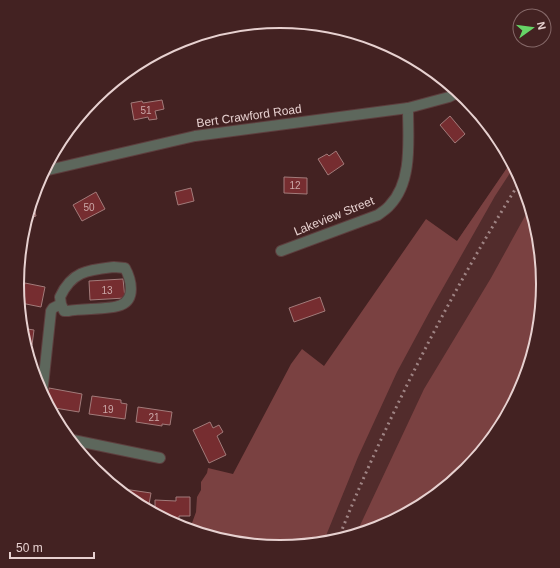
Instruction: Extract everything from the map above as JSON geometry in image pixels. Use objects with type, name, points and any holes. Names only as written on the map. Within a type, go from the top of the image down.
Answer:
[{"type":"street","name":"Bert Crawford Road","points":[[51,169],[195,136],[408,108],[453,95]]},
{"type":"street","name":"Lakeview Street","points":[[281,251],[378,215],[390,206],[399,194],[404,181],[407,166],[408,108]]},
{"type":"street","points":[[114,267],[125,268],[128,274],[131,292],[126,302],[121,305],[64,311],[61,304],[60,297],[69,281],[79,274],[91,270],[114,267]]},
{"type":"street","points":[[43,383],[52,312],[53,308],[61,304]]},
{"type":"street","points":[[78,441],[160,458]]},
{"type":"shaded area","points":[[508,167],[517,186],[531,234],[534,251],[536,284],[534,317],[527,350],[517,382],[502,412],[483,440],[461,465],[436,487],[408,506],[378,521],[346,531],[313,538],[284,540],[457,241]]},
{"type":"shaded area","points":[[508,167],[511,172],[495,196],[397,372],[358,457],[326,536],[280,540],[247,538],[214,531],[191,524],[196,512],[197,497],[201,490],[201,482],[207,473],[208,468],[233,474],[291,364],[302,349],[324,366],[426,219],[457,241]]},
{"type":"shaded area","points":[[526,214],[534,251],[536,284],[534,317],[527,350],[517,382],[510,397],[502,412],[483,440],[449,476],[436,487],[408,506],[378,521],[359,527],[424,389],[491,278]]},
{"type":"building","points":[[162,100],[164,109],[155,111],[157,119],[149,120],[148,117],[134,120],[131,103]]},
{"type":"building","points":[[450,116],[465,134],[455,143],[440,125]]},
{"type":"building","points":[[336,151],[344,164],[328,175],[318,159],[327,154],[329,156]]},
{"type":"building","points":[[284,177],[307,178],[307,194],[284,193]]},
{"type":"building","points":[[191,188],[194,201],[178,205],[175,192]]},
{"type":"building","points":[[96,192],[105,209],[82,221],[73,205]]},
{"type":"building","points":[[123,279],[125,298],[90,300],[89,281]]},
{"type":"building","points":[[25,283],[45,287],[41,307],[25,304]]},
{"type":"building","points":[[320,297],[325,311],[294,322],[289,308]]},
{"type":"building","points":[[28,329],[34,330],[32,345],[29,334]]},
{"type":"building","points":[[49,388],[82,394],[79,412],[56,408],[48,393]]},
{"type":"building","points":[[92,396],[121,400],[121,403],[127,404],[125,419],[89,414]]},
{"type":"building","points":[[138,407],[172,412],[170,425],[162,424],[162,426],[136,422]]},
{"type":"building","points":[[210,422],[213,428],[219,425],[223,432],[217,436],[226,455],[209,463],[193,430]]},
{"type":"building","points":[[128,490],[151,493],[149,504]]},
{"type":"building","points":[[176,497],[190,497],[190,516],[179,516],[179,520],[155,508],[155,500],[176,501]]},
{"type":"railway","points":[[341,532],[372,459],[423,353],[470,265],[517,186]]}]
